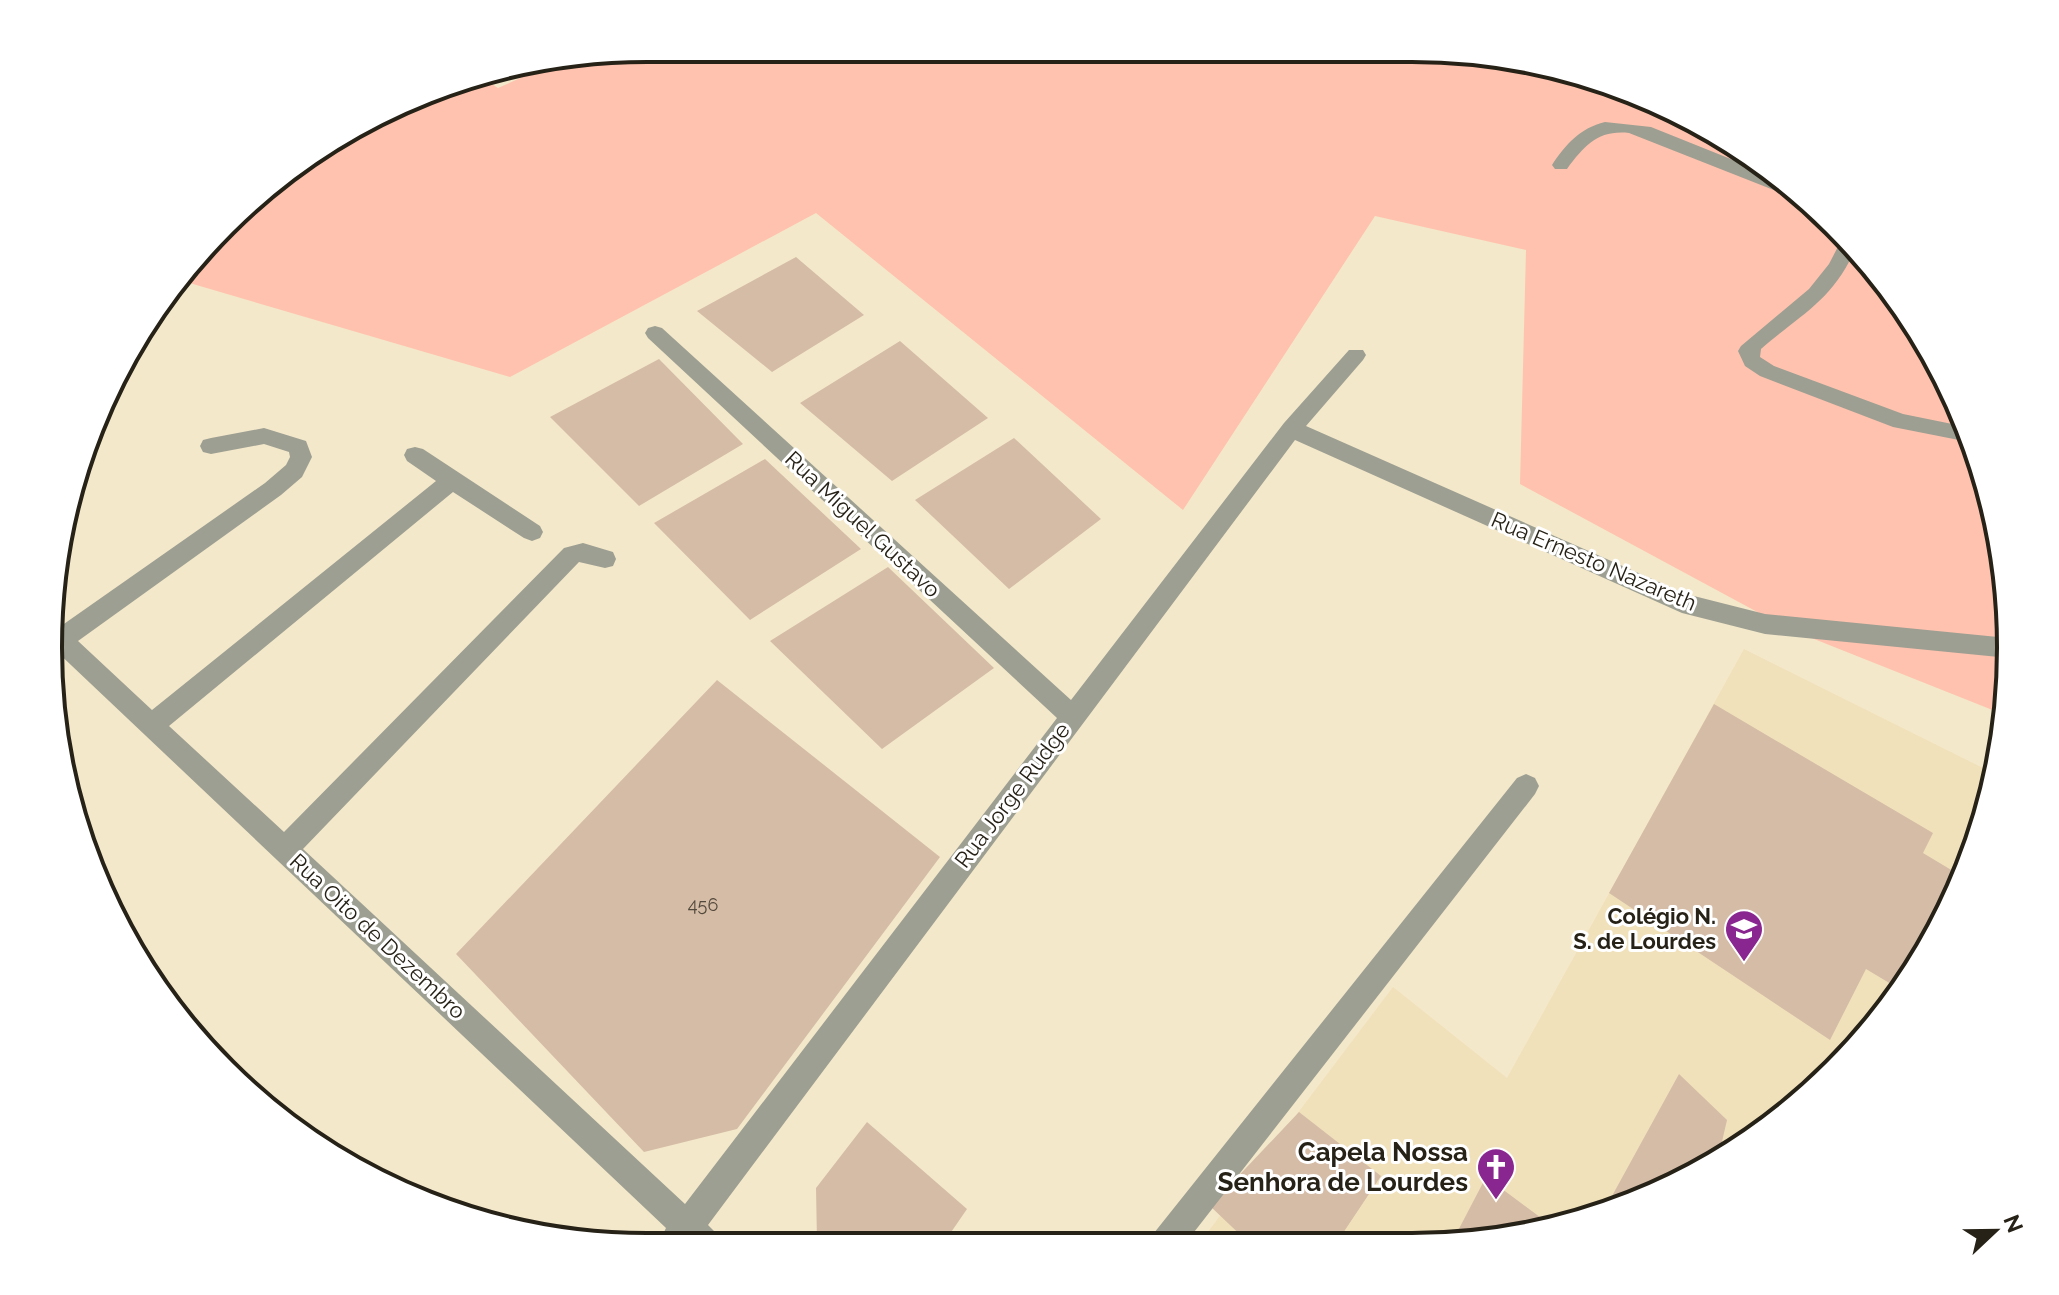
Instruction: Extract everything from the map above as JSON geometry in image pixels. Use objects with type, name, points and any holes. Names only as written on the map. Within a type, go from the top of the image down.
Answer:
[{"type":"street","points":[[1561,165],[1583,136],[1598,128],[1619,125],[1645,131],[1761,178]]},
{"type":"street","points":[[1844,253],[1802,307],[1760,336],[1748,351],[1752,361],[1767,371],[1900,421],[1956,433]]},
{"type":"street","name":"Rua Miguel Gustavo","points":[[655,333],[1072,716]]},
{"type":"street","name":"Rua Jorge Rudge","points":[[691,1233],[1072,716],[1291,429],[1356,355]]},
{"type":"street","name":"Rua Ernesto Nazareth","points":[[1291,429],[1682,603],[1765,624],[1997,647]]},
{"type":"street","points":[[62,632],[273,489],[294,471],[301,457],[298,447],[264,436],[211,446]]},
{"type":"street","points":[[415,455],[532,532]]},
{"type":"street","points":[[151,726],[452,480]]},
{"type":"street","points":[[285,849],[572,555],[583,552],[605,559]]},
{"type":"street","name":"Rua Oito de Dezembro","points":[[62,642],[285,849],[684,1233]]},
{"type":"street","points":[[1174,1233],[1526,786]]},
{"type":"shaded area","points":[[1412,62],[1450,63],[1526,73],[1600,93],[1636,107],[1704,140],[1798,207],[1852,261],[1919,355],[1937,389],[1966,459],[1986,533],[1996,609],[1993,710],[1789,629],[1520,484],[1526,250],[1375,216],[1183,510],[816,213],[510,377],[189,283],[233,233],[261,207],[355,140],[389,122],[459,93],[491,84],[498,88],[533,73],[609,63]]},
{"type":"shaded area","name":"Colégio N. S. de Lourdes","points":[[1744,649],[1984,769],[1966,836],[1937,906],[1919,940],[1876,1004],[1826,1062],[1798,1088],[1704,1155],[1670,1173],[1600,1202],[1526,1222],[1488,1228],[1412,1233],[1207,1233],[1393,987],[1507,1078]]},
{"type":"building","points":[[796,257],[864,315],[772,372],[697,311]]},
{"type":"building","points":[[900,341],[988,418],[892,481],[800,403]]},
{"type":"building","points":[[659,359],[743,444],[639,506],[550,417]]},
{"type":"building","points":[[1014,438],[1101,519],[1009,589],[915,500]]},
{"type":"building","points":[[765,459],[861,549],[750,620],[654,523]]},
{"type":"building","points":[[888,567],[994,668],[882,749],[770,641]]},
{"type":"building","points":[[717,680],[940,857],[737,1129],[644,1152],[456,954]]},
{"type":"building","points":[[1714,704],[1933,833],[1923,853],[1953,871],[1919,940],[1890,984],[1866,969],[1830,1040],[1609,893]]},
{"type":"building","points":[[1679,1074],[1727,1120],[1721,1144],[1670,1173],[1611,1198]]},
{"type":"building","points":[[1299,1112],[1381,1176],[1343,1233],[1238,1233],[1210,1206]]},
{"type":"building","points":[[867,1122],[967,1209],[951,1233],[817,1233],[816,1188]]},
{"type":"building","name":"Capela Nossa Senhora de Lourdes","points":[[1486,1177],[1542,1218],[1488,1228],[1458,1231]]},
{"type":"place","name":"Colégio N. S. de Lourdes","points":[[1744,963]]},
{"type":"place","name":"Capela Nossa Senhora de Lourdes","points":[[1496,1201]]}]
